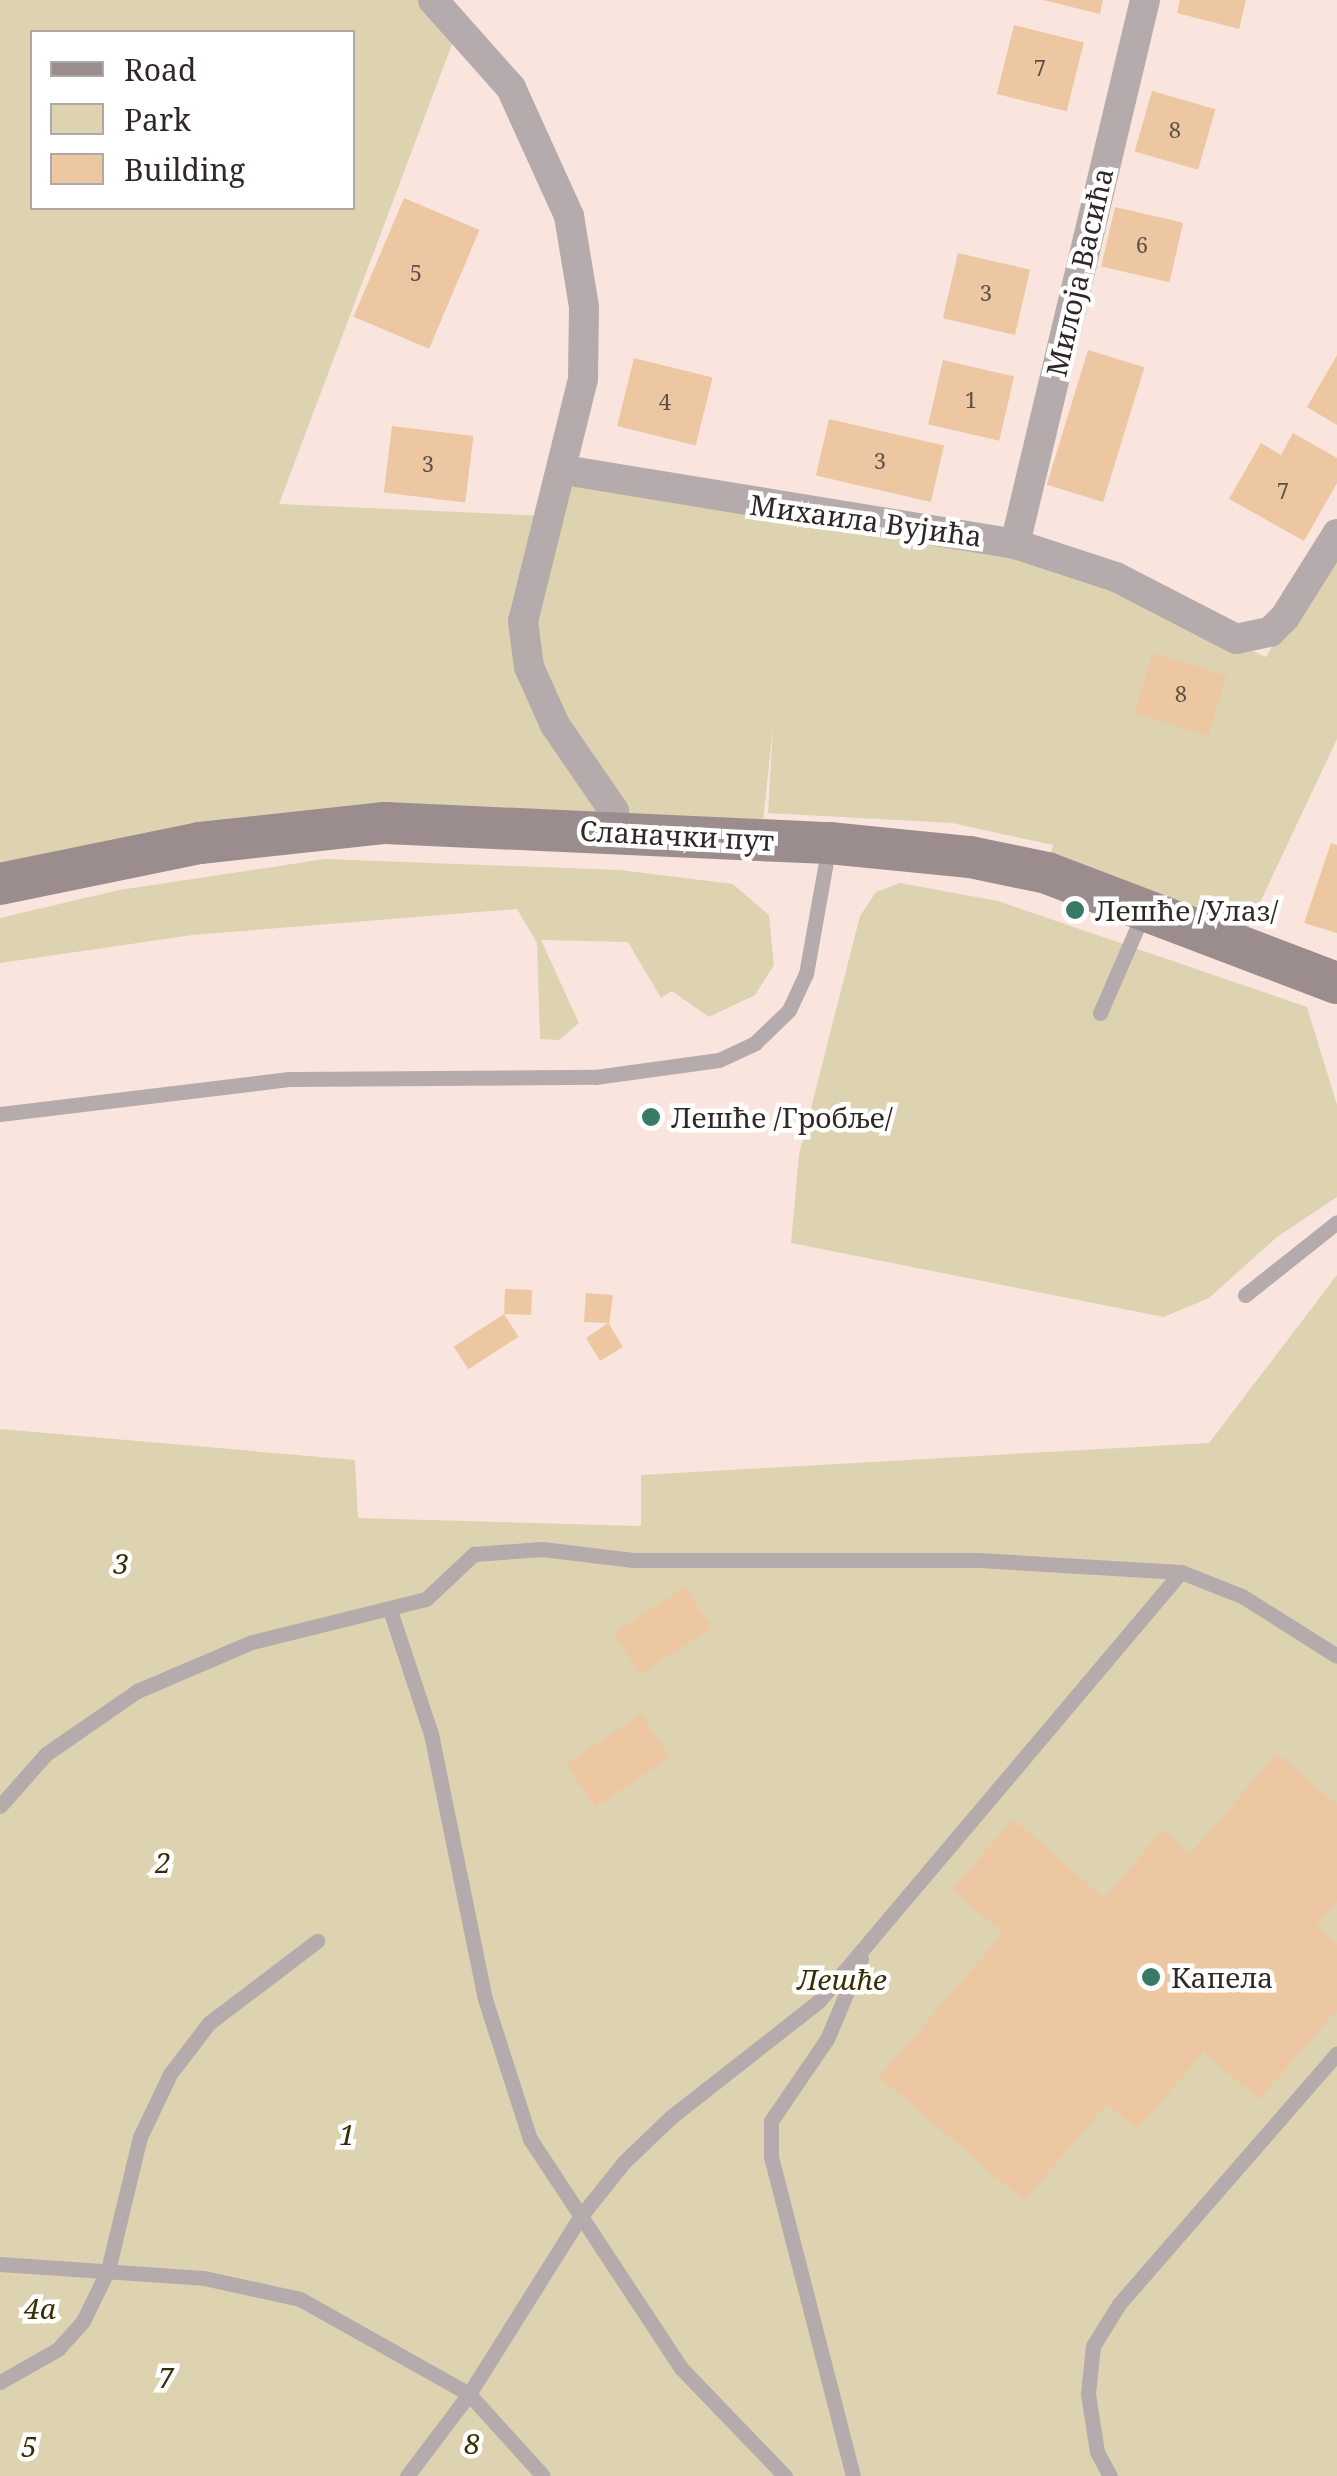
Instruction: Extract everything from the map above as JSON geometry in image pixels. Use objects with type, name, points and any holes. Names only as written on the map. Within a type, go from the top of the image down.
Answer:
[{"type":"street","points":[[434,0],[510,88],[568,216],[584,307],[583,379],[564,470],[527,584],[529,667],[555,726],[614,812],[616,832]]},
{"type":"street","name":"Милоја Васића","points":[[1015,544],[1145,0]]},
{"type":"street","name":"Михаила Вујића","points":[[564,470],[1015,544],[1116,577],[1217,633],[1253,638],[1285,617],[1337,534]]},
{"type":"street","name":"Сланачки пут","points":[[0,884],[200,843],[385,823],[829,843],[970,857],[1147,906],[1337,983]]},
{"type":"lane","points":[[0,1114],[289,1079],[595,1077],[719,1060],[755,1042],[790,1010],[806,974],[829,843]]},
{"type":"lane","points":[[1100,1013],[1147,906]]},
{"type":"lane","points":[[1245,1295],[1337,1222]]},
{"type":"lane","points":[[0,1806],[46,1754],[137,1691],[252,1642],[426,1598],[474,1554],[542,1550],[633,1560],[978,1560],[1181,1572],[1242,1596],[1337,1656]]},
{"type":"lane","points":[[407,2476],[469,2394],[580,2217],[640,2144],[771,2044],[868,1942],[1181,1572]]},
{"type":"lane","points":[[390,1610],[431,1734],[504,2061],[530,2139],[681,2368],[785,2476]]},
{"type":"lane","points":[[0,2382],[58,2349],[83,2320],[108,2270],[140,2137],[170,2074],[209,2024],[317,1941]]},
{"type":"lane","points":[[852,2476],[771,2156],[772,2121],[827,2039],[868,1942]]},
{"type":"lane","points":[[1110,2476],[1097,2452],[1088,2394],[1093,2346],[1118,2304],[1337,2053]]},
{"type":"lane","points":[[0,2264],[204,2278],[300,2300],[469,2394],[543,2476]]},
{"type":"green space","points":[[0,0],[433,0],[460,23],[279,504],[547,516],[564,470],[1015,544],[1266,657],[1337,536],[1337,739],[1240,945],[1047,873],[1053,845],[952,823],[768,813],[773,727],[761,840],[467,824],[0,884]]},
{"type":"green space","points":[[325,859],[620,870],[733,884],[769,915],[774,965],[755,995],[709,1017],[672,991],[661,998],[628,942],[541,940],[579,1023],[559,1040],[540,1039],[537,943],[517,909],[193,935],[0,963],[0,918],[119,890]]},
{"type":"green space","points":[[900,883],[998,901],[1307,1007],[1337,1105],[1337,1197],[1277,1237],[1209,1298],[1164,1317],[791,1243],[799,1155],[860,916],[876,892]]},
{"type":"green space","name":"Лешће","points":[[1337,1275],[1337,2476],[0,2476],[0,1429],[355,1460],[358,1518],[641,1526],[641,1475],[1209,1443]]},
{"type":"building","points":[[1043,0],[1103,0],[1100,14]]},
{"type":"building","points":[[1180,0],[1246,0],[1239,29],[1177,13]]},
{"type":"building","points":[[1014,25],[1084,42],[1067,111],[997,94]]},
{"type":"building","points":[[1152,91],[1215,109],[1198,170],[1135,152]]},
{"type":"building","points":[[404,198],[479,230],[429,349],[354,317]]},
{"type":"building","points":[[1115,207],[1183,223],[1169,282],[1101,266]]},
{"type":"building","points":[[958,253],[1030,270],[1015,335],[943,318]]},
{"type":"building","points":[[1088,350],[1144,367],[1103,502],[1047,485]]},
{"type":"building","points":[[1337,355],[1337,425],[1307,407]]},
{"type":"building","points":[[634,358],[713,378],[696,446],[617,426]]},
{"type":"building","points":[[943,360],[1014,376],[999,441],[928,424]]},
{"type":"building","points":[[829,419],[944,446],[931,502],[816,476]]},
{"type":"building","points":[[392,426],[473,436],[465,502],[384,493]]},
{"type":"building","points":[[1293,433],[1337,458],[1337,483],[1304,541],[1229,499],[1261,443],[1281,455]]},
{"type":"building","points":[[1153,653],[1227,676],[1208,736],[1135,713]]},
{"type":"building","points":[[1331,843],[1337,845],[1337,933],[1304,923]]},
{"type":"building","points":[[505,1289],[532,1290],[531,1315],[504,1314]]},
{"type":"building","points":[[586,1293],[613,1295],[609,1324],[623,1347],[600,1361],[586,1338],[608,1323],[584,1322]]},
{"type":"building","points":[[504,1314],[519,1337],[468,1369],[454,1347]]},
{"type":"building","points":[[685,1587],[712,1628],[640,1674],[614,1633]]},
{"type":"building","points":[[641,1714],[670,1757],[595,1807],[566,1764]]},
{"type":"building","name":"Капела","points":[[1277,1753],[1337,1805],[1337,1902],[1316,1926],[1337,1944],[1337,2010],[1259,2100],[1204,2052],[1137,2129],[1107,2104],[1024,2201],[879,2077],[1003,1933],[952,1889],[1013,1819],[1104,1898],[1163,1830],[1190,1854]]},
{"type":"place","name":"Лешће /Улаз/","points":[[1075,910]]},
{"type":"place","name":"Лешће /Гробље/","points":[[651,1117]]},
{"type":"place","name":"Капела","points":[[1151,1977]]},
{"type":"park label","name":"3","points":[[121,1563]]},
{"type":"park label","name":"2","points":[[163,1862]]},
{"type":"park label","name":"1","points":[[347,2134]]},
{"type":"park label","name":"4a","points":[[40,2308]]},
{"type":"park label","name":"7","points":[[166,2377]]},
{"type":"park label","name":"8","points":[[472,2443]]},
{"type":"park label","name":"5","points":[[29,2446]]}]
